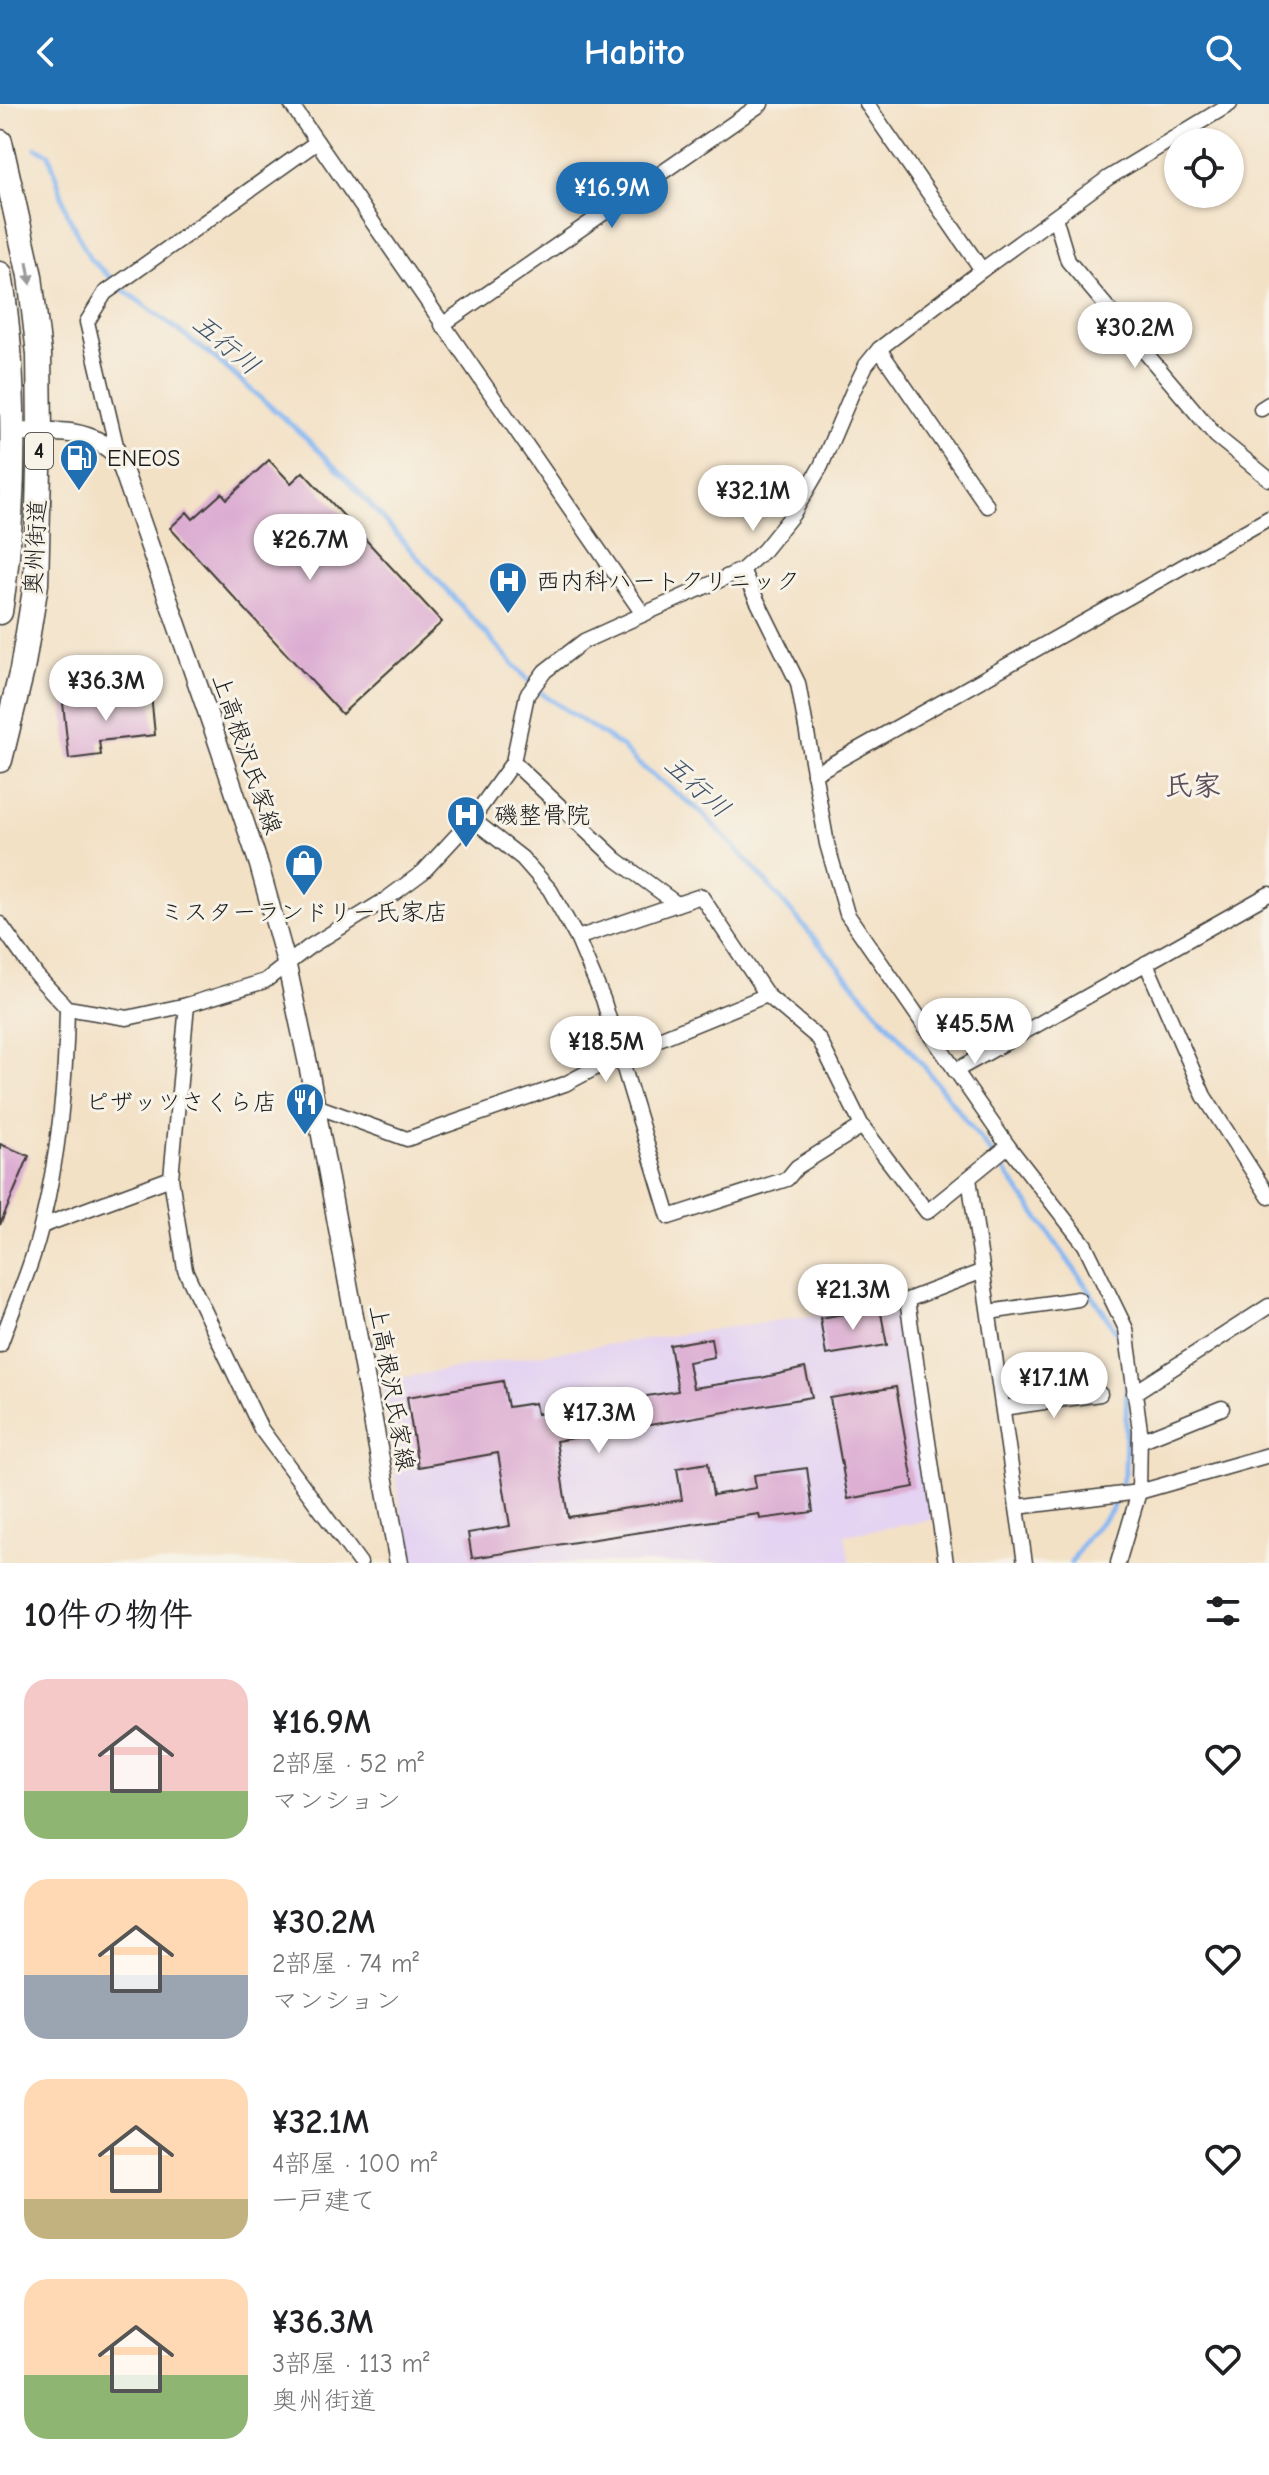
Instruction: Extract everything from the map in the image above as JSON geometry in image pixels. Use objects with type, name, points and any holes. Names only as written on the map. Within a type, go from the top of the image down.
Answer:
[{"type":"highway","name":"奥州街道","points":[[0,142],[30,276],[39,354],[40,432],[36,584],[22,670],[0,760]]},
{"type":"highway","name":"奥州街道","points":[[0,274],[9,355],[11,433],[7,557],[0,612]]},
{"type":"main road","points":[[11,433],[74,433],[92,437],[108,445],[119,458]]},
{"type":"main road","name":"上高根沢氏家線","points":[[119,458],[231,780],[287,966],[316,1106],[399,1563]]},
{"type":"street","points":[[291,104],[643,614]]},
{"type":"street","points":[[442,325],[761,104]]},
{"type":"street","points":[[867,104],[982,270]]},
{"type":"street","points":[[0,924],[37,976],[67,1008],[127,1018],[187,1005],[265,981],[309,947],[385,900],[423,872],[472,819],[513,762],[527,695],[545,671],[584,641],[742,570],[764,550],[793,514],[821,466],[866,365],[879,349],[1108,178],[1230,104]]},
{"type":"street","points":[[119,458],[87,322],[105,293],[317,142]]},
{"type":"street","points":[[1055,217],[1068,261],[1216,436],[1269,479]]},
{"type":"street","points":[[879,349],[987,506]]},
{"type":"street","points":[[814,774],[1269,518]]},
{"type":"street","points":[[742,570],[798,683],[827,844],[847,914],[1008,1146],[1085,1245],[1126,1329],[1140,1441],[1139,1492],[1118,1563]]},
{"type":"street","points":[[513,762],[617,860],[677,904]]},
{"type":"street","points":[[472,819],[522,858],[550,890],[577,938],[603,999],[669,1217],[787,1179],[797,1167],[862,1126]]},
{"type":"street","points":[[955,1071],[1269,894]]},
{"type":"street","points":[[577,938],[701,896],[767,995],[819,1039],[862,1126],[927,1212],[1008,1146]]},
{"type":"street","points":[[1146,963],[1204,1096],[1269,1197]]},
{"type":"street","points":[[316,1106],[407,1139],[565,1084],[620,1055],[767,995]]},
{"type":"street","points":[[187,1005],[171,1178],[185,1270],[261,1429],[360,1563]]},
{"type":"street","points":[[0,1345],[42,1226],[53,1171],[67,1008]]},
{"type":"street","points":[[42,1226],[171,1178]]},
{"type":"street","points":[[969,1178],[1025,1563]]},
{"type":"street","points":[[946,1563],[907,1300],[983,1271]]},
{"type":"street","points":[[989,1312],[1078,1299]]},
{"type":"street","points":[[1134,1393],[1269,1306]]},
{"type":"street","points":[[1003,1408],[1100,1394]]},
{"type":"street","points":[[1140,1441],[1222,1408]]},
{"type":"street","points":[[1017,1507],[1139,1492],[1269,1455]]},
{"type":"shaded area","points":[[900,1298],[932,1520],[845,1535],[850,1563],[409,1563],[381,1381],[555,1352],[815,1315]]},
{"type":"building","points":[[269,460],[291,483],[303,472],[442,622],[342,714],[170,528],[187,512],[193,519],[222,493],[227,499]]},
{"type":"building","points":[[151,694],[155,735],[99,741],[101,755],[69,759],[63,703]]},
{"type":"building","points":[[0,1144],[29,1156],[0,1225]]},
{"type":"building","points":[[880,1308],[887,1345],[826,1355],[820,1318]]},
{"type":"building","points":[[711,1338],[714,1357],[688,1362],[693,1388],[805,1368],[812,1397],[556,1441],[568,1517],[682,1500],[677,1468],[708,1463],[713,1495],[756,1488],[754,1475],[807,1468],[813,1512],[760,1519],[759,1514],[472,1558],[468,1533],[510,1526],[498,1453],[418,1467],[407,1397],[503,1381],[508,1407],[535,1403],[537,1414],[678,1391],[670,1345]]},
{"type":"building","points":[[896,1387],[914,1487],[848,1499],[830,1398]]},
{"type":"waterway","name":"五行川","points":[[36,148],[49,154],[68,215],[90,259],[124,290],[215,358],[304,436],[545,696],[622,747],[637,763],[700,811],[754,868],[923,1065],[1003,1168],[1118,1334],[1123,1349]]},
{"type":"waterway","name":"五行川","points":[[1071,1563],[1087,1537],[1111,1511],[1125,1473],[1127,1378]]},
{"type":"place","name":"ENEOS","points":[[79,492]]},
{"type":"place","name":"西内科ハートクリニック","points":[[508,615]]},
{"type":"place","name":"磯整骨院","points":[[466,849]]},
{"type":"place","name":"ミスターランドリー氏家店","points":[[304,897]]},
{"type":"place","name":"ピザッツさくら店","points":[[305,1136]]},
{"type":"district","name":"氏家","points":[[1193,786]]}]
